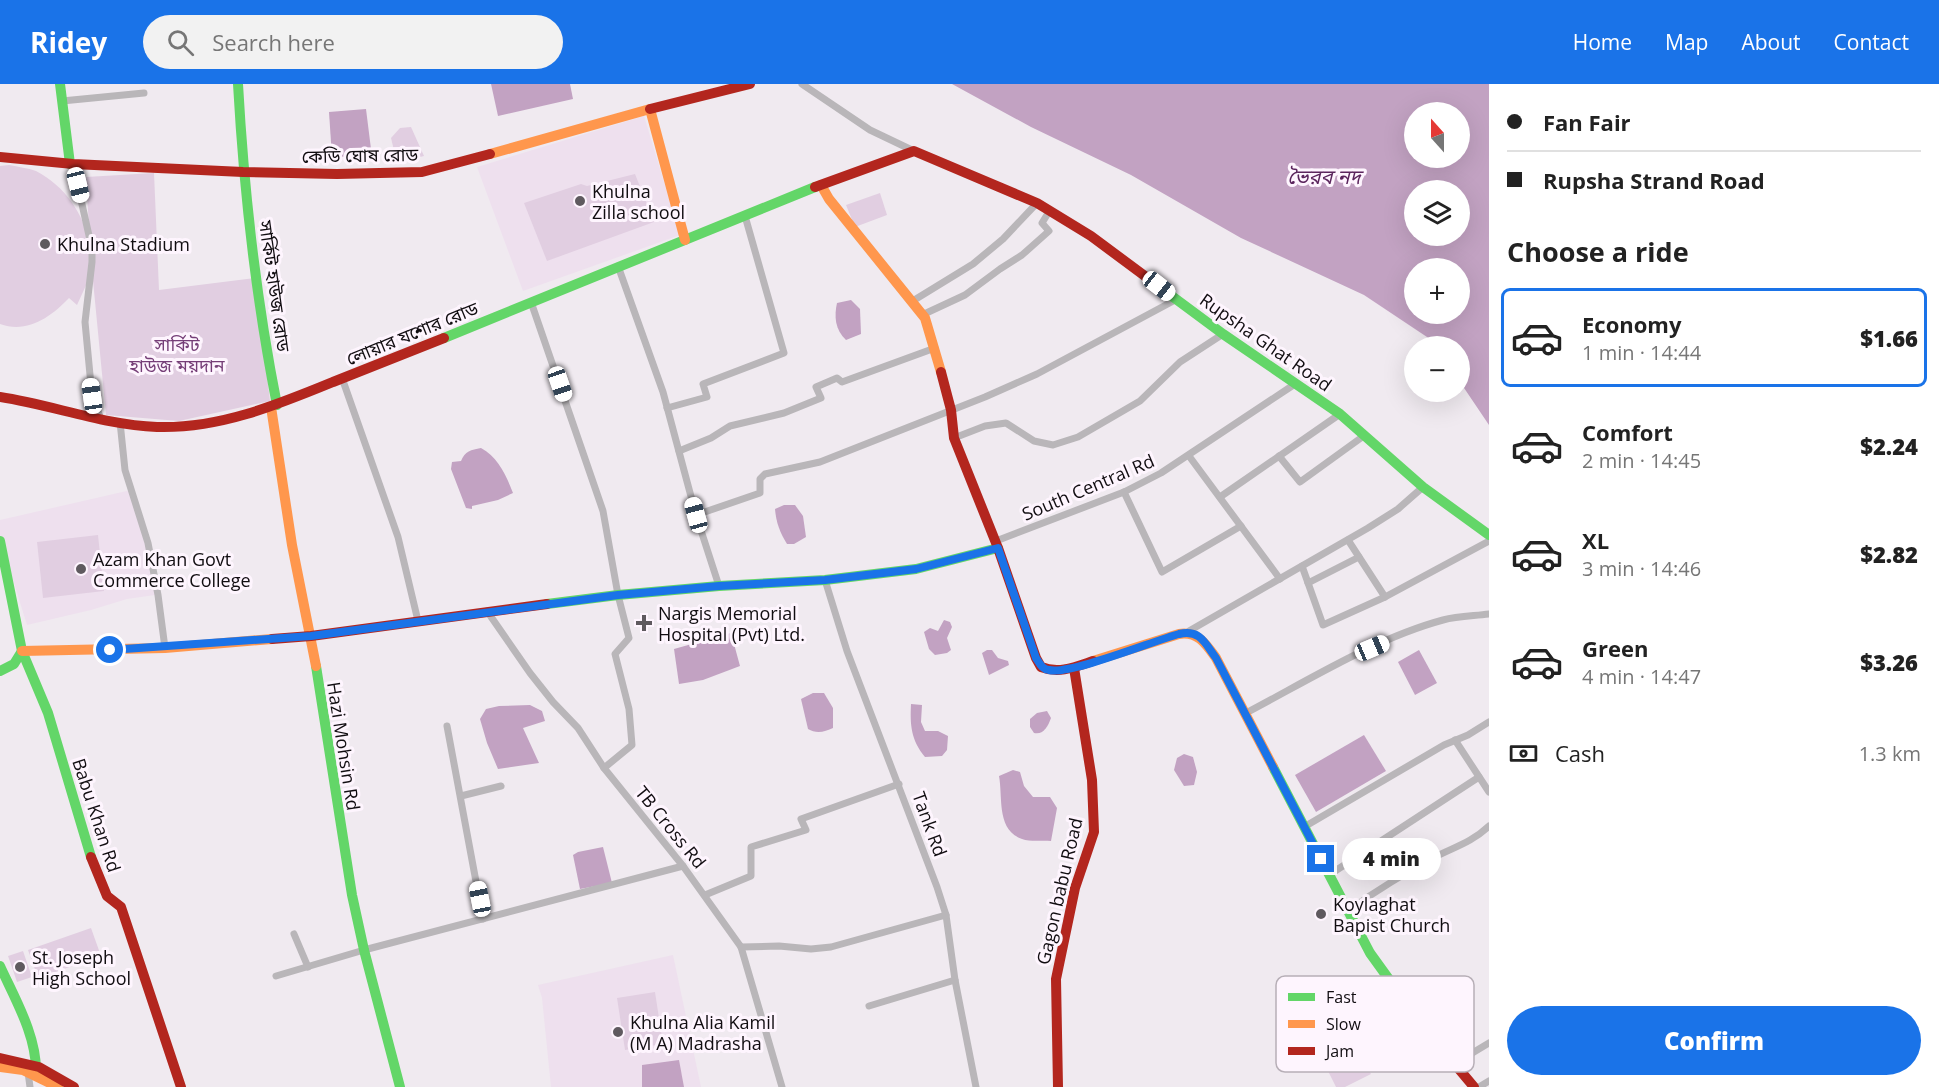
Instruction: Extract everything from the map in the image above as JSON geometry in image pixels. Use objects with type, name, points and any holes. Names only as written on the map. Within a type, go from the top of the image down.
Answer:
[{"type":"main road","points":[[60,84],[72,164]]},
{"type":"main road","name":"সার্কিট হাউজ রোড","points":[[238,84],[243,172],[274,406]]},
{"type":"main road","name":"কেডি ঘোষ রোড","points":[[0,157],[72,164],[243,172],[337,174],[422,172],[750,84]]},
{"type":"main road","points":[[650,109],[685,240]]},
{"type":"main road","name":"লোয়ার যশোর রোড","points":[[0,397],[101,419],[168,427],[225,420],[274,406],[821,185],[914,151]]},
{"type":"main road","name":"Rupsha Ghat Road","points":[[914,151],[1036,203],[1091,236],[1223,334],[1340,414],[1423,487],[1489,535]]},
{"type":"main road","points":[[821,185],[922,315],[935,348],[951,410],[954,438],[997,544],[1041,667],[1052,671],[1074,668],[1189,631],[1199,636],[1216,658],[1246,713],[1384,976]]},
{"type":"main road","name":"Hazi Mohsin Rd","points":[[274,406],[292,545],[311,636],[352,895],[400,1087]]},
{"type":"main road","name":"Babu Khan Rd","points":[[0,542],[22,651],[48,713],[91,856],[107,896],[122,907],[181,1087]]},
{"type":"main road","points":[[0,670],[19,660],[22,651],[165,648],[311,636],[618,595],[825,580],[916,569],[997,544]]},
{"type":"main road","name":"Gagon babu Road","points":[[1058,1087],[1056,980],[1075,888],[1094,832],[1092,780],[1074,668]]},
{"type":"main road","points":[[0,966],[22,1015],[34,1071]]},
{"type":"main road","points":[[0,1058],[26,1061],[34,1071],[58,1087]]},
{"type":"main road","points":[[0,1067],[34,1071],[74,1087]]},
{"type":"main road","points":[[1461,1072],[1474,1087]]},
{"type":"street","points":[[802,84],[870,130],[914,151]]},
{"type":"street","points":[[63,101],[144,93]]},
{"type":"street","points":[[72,164],[92,249],[92,269],[85,322],[92,396],[101,419]]},
{"type":"street","points":[[911,302],[973,264],[1003,239],[1036,203]]},
{"type":"street","points":[[922,315],[965,295],[1000,268],[1022,255],[1049,231],[1042,223],[1050,210]]},
{"type":"street","points":[[667,408],[707,397],[704,384],[784,353],[745,216]]},
{"type":"street","points":[[618,266],[667,408],[696,515],[719,586]]},
{"type":"street","points":[[696,515],[760,493],[760,479],[765,474],[820,462],[1037,374],[1177,299]]},
{"type":"street","points":[[531,302],[603,511],[618,595],[629,638],[615,654],[629,709],[632,745],[604,768]]},
{"type":"street","points":[[954,438],[985,426],[1006,423],[1034,441],[1053,445],[1078,437],[1140,401],[1180,362],[1223,334]]},
{"type":"street","points":[[679,452],[711,438],[730,426],[784,413],[821,399],[816,387],[837,378],[842,382],[935,348]]},
{"type":"street","points":[[342,378],[398,537],[418,621]]},
{"type":"street","name":"South Central Rd","points":[[997,544],[1124,492],[1161,473],[1294,384]]},
{"type":"street","points":[[1220,496],[1340,414]]},
{"type":"street","points":[[120,422],[125,470],[148,543],[165,648]]},
{"type":"street","points":[[1279,456],[1300,482],[1365,435]]},
{"type":"street","points":[[1189,456],[1280,579]]},
{"type":"street","points":[[1189,631],[1398,510],[1423,487]]},
{"type":"street","points":[[1124,492],[1162,572],[1241,526]]},
{"type":"street","points":[[1348,540],[1385,597]]},
{"type":"street","points":[[1302,566],[1323,625],[1385,597],[1489,541]]},
{"type":"street","points":[[1308,583],[1359,557]]},
{"type":"street","name":"Tank Rd","points":[[825,580],[847,651],[899,784],[946,915],[955,980],[976,1087]]},
{"type":"street","name":"TB Cross Rd","points":[[487,611],[530,673],[578,728],[604,768],[683,866],[741,947],[782,1087]]},
{"type":"street","points":[[1246,713],[1406,633],[1444,620],[1489,614]]},
{"type":"street","points":[[1304,827],[1489,722]]},
{"type":"street","points":[[447,726],[483,919]]},
{"type":"street","points":[[1455,740],[1489,792]]},
{"type":"street","points":[[1329,875],[1479,777]]},
{"type":"street","points":[[705,895],[752,876],[751,847],[806,830],[801,819],[899,784]]},
{"type":"street","points":[[460,796],[501,786]]},
{"type":"street","points":[[1348,910],[1392,880],[1476,838],[1489,826]]},
{"type":"street","points":[[276,976],[364,950],[683,866]]},
{"type":"street","points":[[741,947],[779,946],[811,949],[831,947],[946,915]]},
{"type":"street","points":[[294,934],[308,966]]},
{"type":"street","points":[[869,1006],[955,980]]},
{"type":"street","points":[[1474,1052],[1489,1043]]},
{"type":"street","points":[[30,1087],[34,1071]]},
{"type":"street","points":[[1479,1087],[1489,1081]]},
{"type":"shaded area","name":"Khulna Zilla school","points":[[644,116],[680,235],[523,291],[477,167]]},
{"type":"shaded area","name":"Azam Khan Govt Commerce College","points":[[131,490],[148,543],[155,595],[127,599],[27,625],[0,538],[0,520]]},
{"type":"shaded area","name":"Khulna Alia Kamil (M A) Madrasha","points":[[673,955],[701,1087],[551,1087],[542,998],[538,985]]},
{"type":"green space","points":[[411,127],[424,156],[397,163],[391,138],[400,128]]},
{"type":"green space","name":"সার্কিট হাউজ ময়দান","points":[[9,165],[36,171],[56,184],[77,211],[90,244],[86,177],[154,173],[159,290],[255,278],[270,401],[179,421],[106,415],[91,260],[88,281],[77,305],[69,298],[38,322],[20,327],[0,324],[0,166]]},
{"type":"green space","points":[[635,174],[654,222],[547,261],[524,203],[581,184],[587,186]]},
{"type":"green space","points":[[880,193],[887,215],[855,227],[846,205]]},
{"type":"green space","name":"Azam Khan Govt Commerce College","points":[[98,535],[104,591],[43,598],[37,542]]},
{"type":"green space","name":"St. Joseph High School","points":[[91,928],[101,956],[38,978],[28,950]]},
{"type":"green space","name":"St. Joseph High School","points":[[23,951],[32,977],[17,982],[8,956]]},
{"type":"green space","points":[[655,992],[663,1044],[625,1050],[617,998]]},
{"type":"green space","points":[[1328,1072],[1370,1072],[1371,1074],[1345,1087],[1336,1087]]},
{"type":"water","points":[[491,84],[570,84],[573,99],[498,116]]},
{"type":"water","name":"ভৈরব নদ","points":[[952,84],[1489,84],[1489,425],[1470,397],[1470,336],[1426,336],[1408,324],[1470,324],[1470,258],[1404,258],[1404,322],[1364,295],[1241,238],[1131,175],[1031,127]]},
{"type":"water","points":[[366,109],[372,157],[332,157],[329,112]]},
{"type":"water","points":[[851,300],[860,309],[861,334],[846,340],[838,327],[836,308],[837,303]]},
{"type":"water","points":[[481,448],[497,461],[513,493],[498,500],[472,506],[472,509],[466,508],[451,469],[452,462],[461,461],[464,455]]},
{"type":"water","points":[[784,505],[795,505],[803,516],[806,537],[794,544],[787,544],[777,523],[775,509]]},
{"type":"water","points":[[944,620],[950,622],[952,627],[947,638],[951,650],[935,655],[929,649],[924,632],[930,628],[938,631]]},
{"type":"water","points":[[731,633],[740,666],[703,680],[679,684],[674,649]]},
{"type":"water","points":[[992,650],[998,658],[1008,661],[1009,665],[989,675],[982,653]]},
{"type":"water","points":[[1419,650],[1437,683],[1415,695],[1398,662]]},
{"type":"water","points":[[813,693],[824,693],[833,708],[833,728],[827,731],[814,732],[808,729],[801,699]]},
{"type":"water","points":[[911,704],[922,705],[921,722],[925,731],[938,731],[948,736],[947,750],[942,756],[925,757],[920,751],[912,732]]},
{"type":"water","points":[[530,705],[542,711],[545,721],[523,728],[539,763],[498,769],[480,719],[486,709],[499,706]]},
{"type":"water","points":[[1047,711],[1051,718],[1047,727],[1040,733],[1034,733],[1030,727],[1030,719],[1037,713]]},
{"type":"water","points":[[1364,735],[1386,771],[1316,812],[1295,775]]},
{"type":"water","points":[[1184,754],[1193,757],[1197,772],[1194,785],[1184,786],[1174,770],[1177,758]]},
{"type":"water","points":[[1013,770],[1020,772],[1024,786],[1033,797],[1050,797],[1057,808],[1051,841],[1022,839],[1014,835],[1004,821],[999,776]]},
{"type":"water","points":[[603,847],[612,883],[580,889],[573,855]]},
{"type":"water","points":[[679,1060],[684,1087],[642,1087],[642,1065]]},
{"type":"traffic: fast","points":[[60,84],[70,164]]},
{"type":"traffic: fast","points":[[238,84],[252,245],[277,405]]},
{"type":"traffic: fast","points":[[444,338],[815,187]]},
{"type":"traffic: fast","points":[[1161,288],[1223,334],[1340,414],[1423,487],[1489,535]]},
{"type":"traffic: fast","points":[[0,541],[22,651],[48,713],[91,857]]},
{"type":"traffic: fast","points":[[547,604],[719,586],[825,580],[916,569],[998,548]]},
{"type":"traffic: fast","points":[[0,671],[14,664],[22,651]]},
{"type":"traffic: fast","points":[[316,666],[352,895],[400,1087]]},
{"type":"traffic: fast","points":[[1273,767],[1370,953],[1387,976]]},
{"type":"traffic: fast","points":[[0,966],[29,1032],[36,1073]]},
{"type":"traffic: slow","points":[[490,154],[650,109],[685,240]]},
{"type":"traffic: slow","points":[[821,185],[829,199],[925,318],[941,372]]},
{"type":"traffic: slow","points":[[271,407],[292,545],[316,666]]},
{"type":"traffic: slow","points":[[1093,661],[1179,634],[1196,637],[1205,643],[1216,658],[1273,767]]},
{"type":"traffic: slow","points":[[22,651],[165,648],[272,639]]},
{"type":"traffic: slow","points":[[0,1067],[23,1070],[58,1087]]},
{"type":"traffic: jam","points":[[650,109],[750,84]]},
{"type":"traffic: jam","points":[[815,187],[914,151],[1037,203],[1091,236],[1161,288]]},
{"type":"traffic: jam","points":[[0,157],[73,164],[337,174],[422,172],[490,154]]},
{"type":"traffic: jam","points":[[0,397],[117,423],[157,427],[203,424],[269,407],[444,338]]},
{"type":"traffic: jam","points":[[941,372],[951,410],[954,438],[998,548],[1036,658],[1041,667],[1054,670],[1067,669],[1093,661]]},
{"type":"traffic: jam","points":[[272,639],[311,636],[547,604]]},
{"type":"traffic: jam","points":[[1058,1087],[1056,979],[1075,888],[1094,832],[1092,780],[1074,668]]},
{"type":"traffic: jam","points":[[91,857],[107,896],[121,907],[181,1087]]},
{"type":"traffic: jam","points":[[0,1058],[39,1067],[74,1087]]},
{"type":"traffic: jam","points":[[1461,1072],[1474,1087]]},
{"type":"place","name":"Khulna Zilla school","points":[[580,201]]},
{"type":"place","name":"Khulna Stadium","points":[[45,244]]},
{"type":"place","name":"Azam Khan Govt Commerce College","points":[[81,569]]},
{"type":"place","name":"Nargis Memorial Hospital (Pvt) Ltd.","points":[[644,623]]},
{"type":"place","name":"Koylaghat Bapist Church","points":[[1321,914]]},
{"type":"place","name":"St. Joseph High School","points":[[20,967]]},
{"type":"place","name":"Khulna Alia Kamil (M A) Madrasha","points":[[618,1032]]},
{"type":"route","points":[[110,650],[165,648],[311,636],[618,595],[825,580],[916,569],[998,548],[1036,658],[1041,667],[1047,670],[1074,668],[1189,631],[1199,636],[1216,658],[1321,859]]}]
